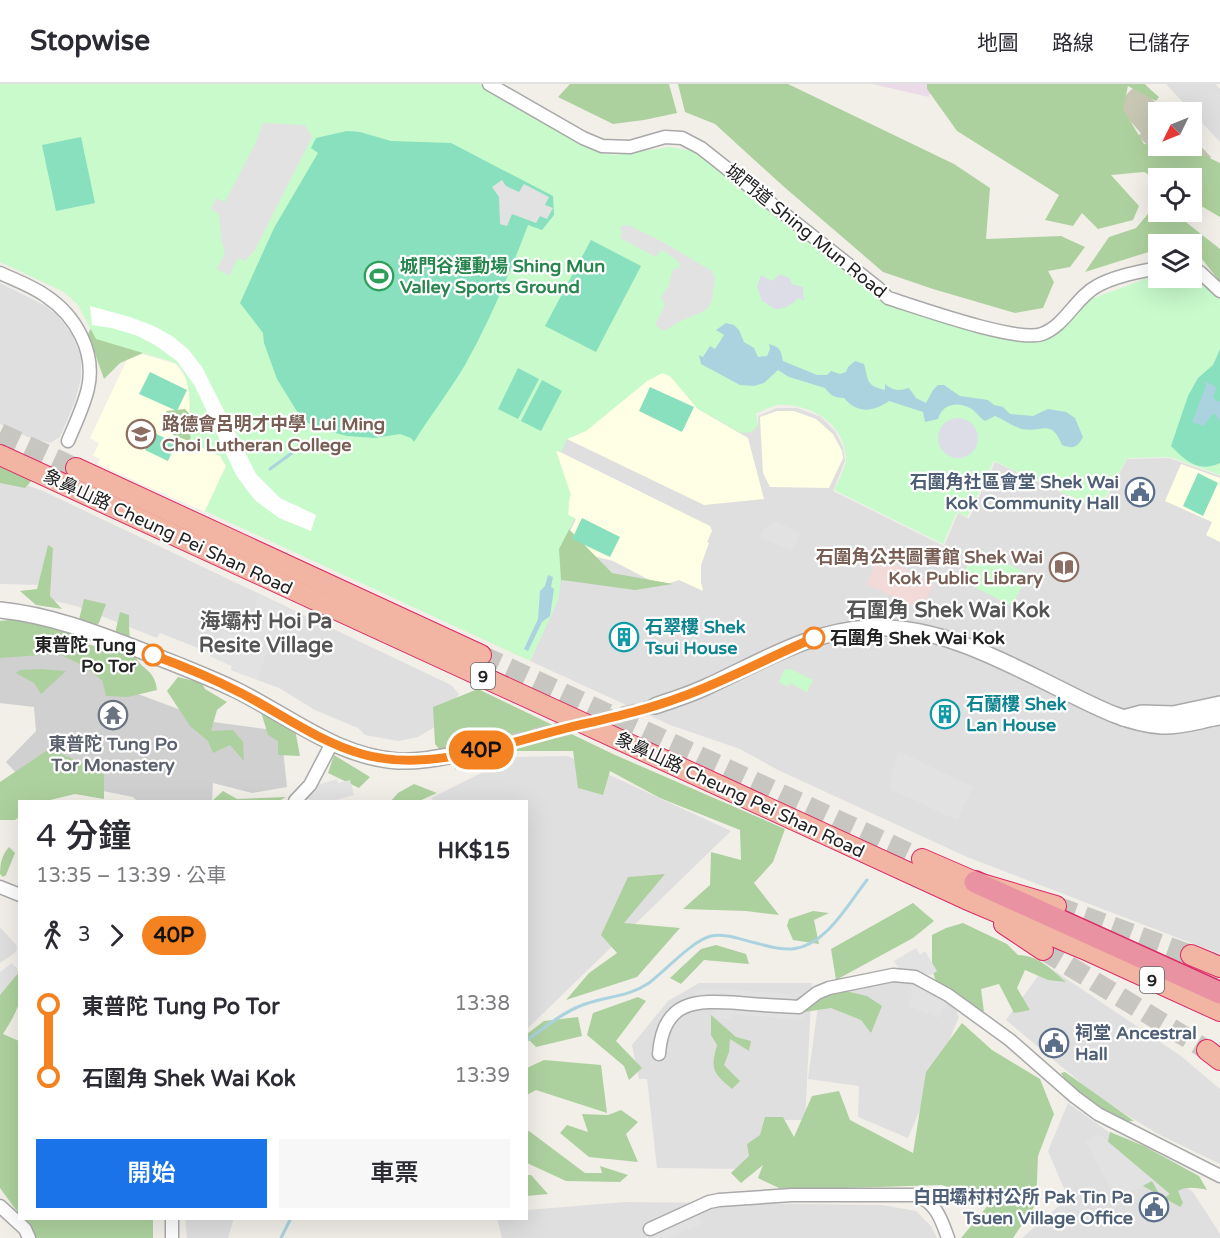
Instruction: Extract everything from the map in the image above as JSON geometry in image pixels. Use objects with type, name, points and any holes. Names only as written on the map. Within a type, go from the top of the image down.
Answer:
[{"type":"highway","name":"象鼻山路 Cheung Pei Shan Road","points":[[0,455],[971,891],[1220,993]]},
{"type":"highway","name":"象鼻山路 Cheung Pei Shan Road","points":[[76,468],[481,655]]},
{"type":"highway","name":"象鼻山路 Cheung Pei Shan Road","points":[[922,859],[971,891],[1084,949],[1220,1011]]},
{"type":"highway","points":[[971,891],[1056,906]]},
{"type":"highway","points":[[971,891],[1043,950]]},
{"type":"highway","points":[[1191,955],[1220,966]]},
{"type":"street","name":"城門道 Shing Mun Road","points":[[489,84],[583,138],[602,146],[630,147],[665,137],[682,138],[701,148],[888,298],[1005,333],[1031,336],[1043,334],[1056,325],[1096,286],[1148,271]]},
{"type":"street","points":[[0,273],[35,289],[57,304],[74,324],[84,342],[89,362],[88,388],[68,441]]},
{"type":"street","points":[[1202,273],[1220,291]]},
{"type":"street","points":[[0,610],[33,615],[77,627],[188,668],[239,692],[332,743],[359,754],[398,760],[433,759],[466,753]]},
{"type":"street","points":[[655,706],[705,688],[814,638],[842,630],[872,628],[912,630],[954,641],[1123,718],[1140,723],[1162,726],[1220,717]]},
{"type":"street","points":[[1123,718],[1142,713],[1173,714],[1220,704]]},
{"type":"street","points":[[297,800],[310,785],[332,743]]},
{"type":"street","points":[[0,887],[18,894]]},
{"type":"street","points":[[659,1054],[660,1038],[668,1021],[690,1004],[708,1001],[799,1007],[817,993],[830,988],[893,975],[909,976],[923,980],[948,995],[1011,1040],[1075,1097],[1098,1114],[1220,1176]]},
{"type":"street","points":[[650,1228],[718,1200],[792,1195],[913,1195],[927,1200],[935,1208],[948,1238]]},
{"type":"street","points":[[0,1206],[25,1229],[29,1238]]},
{"type":"street","points":[[172,1220],[172,1238]]},
{"type":"shaded area","points":[[872,84],[932,84],[929,97]]},
{"type":"shaded area","points":[[1137,84],[1145,84],[1150,89],[1147,94],[1155,102],[1148,102],[1148,146],[1138,136],[1141,133],[1120,110],[1124,97]]},
{"type":"shaded area","points":[[1166,84],[1215,84],[1220,89],[1220,142],[1202,123],[1202,102],[1183,102]]},
{"type":"shaded area","points":[[263,123],[305,125],[312,137],[255,250],[245,261],[238,258],[229,276],[217,269],[225,252],[219,214],[211,209],[216,198],[225,202],[257,140]]},
{"type":"shaded area","points":[[1202,148],[1211,157],[1209,161],[1178,156],[1202,156]]},
{"type":"shaded area","points":[[502,180],[506,186],[519,192],[524,184],[549,197],[545,205],[553,208],[547,219],[540,216],[536,223],[512,214],[507,226],[500,224],[499,197],[492,187]]},
{"type":"shaded area","points":[[628,225],[661,241],[712,271],[715,277],[709,307],[664,331],[655,325],[665,305],[661,297],[668,287],[673,269],[679,268],[680,263],[666,252],[660,251],[656,257],[620,238],[622,233],[620,226]]},
{"type":"shaded area","points":[[780,274],[789,278],[792,284],[803,287],[804,301],[798,298],[784,308],[775,309],[762,301],[757,287],[761,275],[772,281]]},
{"type":"shaded area","points":[[0,283],[44,305],[57,315],[72,334],[81,358],[81,378],[75,401],[60,437],[50,443],[28,437],[0,424]]},
{"type":"shaded area","name":"路德會呂明才中學 Lui Ming Choi Lutheran College","points":[[131,351],[176,364],[186,379],[190,395],[189,428],[220,456],[226,466],[205,511],[98,464],[100,459],[93,456],[99,443],[90,438]]},
{"type":"shaded area","points":[[662,373],[670,376],[698,409],[748,438],[764,499],[704,505],[567,439],[586,430],[647,381]]},
{"type":"shaded area","points":[[647,381],[758,425],[758,416],[777,408],[797,408],[821,417],[835,431],[843,447],[845,461],[833,491],[944,546],[958,513],[969,519],[995,462],[1100,510],[1127,459],[1169,458],[1220,476],[1220,954],[967,857],[778,770],[740,749],[670,725],[530,661],[558,600],[571,495],[556,450],[567,439]]},
{"type":"shaded area","points":[[777,411],[794,411],[816,419],[833,434],[843,458],[829,488],[770,487],[763,473],[760,417]]},
{"type":"shaded area","points":[[958,418],[972,424],[978,438],[972,452],[958,458],[944,452],[938,438],[944,424]]},
{"type":"shaded area","points":[[556,450],[710,526],[712,531],[701,565],[703,591],[679,580],[661,586],[613,561],[562,548],[576,519],[568,515],[570,496]]},
{"type":"shaded area","points":[[1181,464],[1220,478],[1220,542],[1206,535],[1212,522],[1165,501]]},
{"type":"shaded area","points":[[0,475],[43,491],[451,685],[459,694],[436,726],[418,737],[398,741],[365,735],[358,728],[315,710],[279,688],[231,670],[232,666],[212,657],[208,652],[160,633],[157,638],[76,606],[42,598],[42,585],[0,584]]},
{"type":"shaded area","points":[[774,521],[800,533],[792,551],[760,537],[764,529]]},
{"type":"shaded area","points":[[879,557],[934,583],[922,610],[866,584]]},
{"type":"shaded area","points":[[259,595],[305,617],[296,644],[273,636],[257,680],[231,670],[232,666],[212,657],[222,631],[243,639]]},
{"type":"shaded area","name":"東普陀 Tung Po Tor Monastery","points":[[0,640],[57,641],[122,688],[213,722],[281,731],[287,787],[252,793],[213,783],[212,800],[136,800],[133,797],[98,790],[31,789],[6,762],[36,731],[34,707],[0,703]]},
{"type":"shaded area","points":[[898,751],[973,787],[957,820],[892,790],[889,784]]},
{"type":"shaded area","points":[[568,756],[731,831],[528,1028],[528,800],[433,800],[431,798],[513,757]]},
{"type":"shaded area","points":[[337,779],[338,783],[350,780],[354,795],[336,800],[306,798],[317,785]]},
{"type":"shaded area","points":[[0,927],[17,946],[16,952],[0,963]]},
{"type":"shaded area","points":[[916,948],[920,955],[925,951],[937,971],[931,975],[899,969],[894,961]]},
{"type":"shaded area","points":[[12,963],[18,971],[0,995],[0,972]]},
{"type":"shaded area","points":[[1046,965],[1181,1056],[1220,1089],[1220,1164],[1158,1134],[1093,1093],[1006,1020]]},
{"type":"shaded area","points":[[910,980],[951,1000],[959,1017],[908,1138],[858,1117],[859,1086],[808,1079],[818,1006],[851,988]]},
{"type":"shaded area","points":[[699,983],[812,983],[805,1120],[768,1120],[746,1169],[657,1168],[647,1079],[639,1079],[632,1045],[668,1001]]},
{"type":"shaded area","points":[[910,983],[951,1002],[943,1008],[938,1018],[909,1006],[912,994]]},
{"type":"shaded area","points":[[704,989],[791,994],[791,1002],[805,1003],[803,1020],[731,1014],[730,1019],[715,1018],[716,1006],[698,1008],[695,991]]},
{"type":"shaded area","points":[[1068,1103],[1193,1192],[1220,1234],[1220,1238],[1022,1238],[1068,1198],[1048,1151]]},
{"type":"shaded area","points":[[1099,1134],[1170,1194],[1162,1199],[1152,1181],[1117,1199],[1085,1142]]},
{"type":"shaded area","points":[[625,1202],[882,1205],[916,1211],[931,1226],[937,1238],[502,1238],[498,1220],[528,1220],[528,1210]]},
{"type":"shaded area","points":[[698,1214],[702,1224],[669,1238],[658,1238],[656,1232]]},
{"type":"shaded area","points":[[185,1220],[233,1220],[228,1238],[187,1238]]},
{"type":"green space","points":[[0,84],[479,84],[598,152],[614,155],[670,147],[699,152],[874,290],[1033,340],[1089,300],[1148,278],[1148,288],[1202,288],[1202,283],[1220,299],[1220,475],[1170,457],[1127,458],[1099,509],[994,461],[967,517],[957,512],[943,544],[834,490],[846,460],[840,436],[824,418],[802,408],[778,405],[756,413],[758,425],[752,432],[741,433],[698,409],[670,376],[662,373],[647,381],[586,431],[567,439],[561,452],[556,451],[571,495],[568,515],[575,518],[559,549],[561,580],[558,600],[530,661],[205,511],[226,466],[220,456],[191,443],[190,399],[185,377],[180,368],[173,362],[96,339],[78,305],[64,292],[0,262]]},
{"type":"green space","points":[[570,84],[669,84],[677,113],[613,124],[558,97]]},
{"type":"green space","points":[[678,84],[788,84],[954,164],[990,188],[986,239],[1061,236],[1085,247],[1070,267],[1048,271],[1054,282],[1043,308],[1015,313],[883,272],[715,124],[685,112]]},
{"type":"green space","points":[[927,84],[1144,84],[1159,97],[1156,101],[1128,86],[1123,109],[1144,144],[1148,144],[1148,156],[1202,154],[1220,163],[1220,217],[1202,206],[1202,168],[1148,168],[1148,174],[1144,172],[1111,175],[1139,206],[1133,220],[1098,229],[1082,213],[1073,226],[1045,220],[1059,195],[957,131],[927,89]]},
{"type":"green space","name":"城門谷運動場 Shing Mun Valley Sports Ground","points":[[347,131],[360,132],[391,141],[451,143],[553,196],[554,215],[542,230],[528,225],[499,296],[474,348],[459,375],[414,442],[411,438],[400,434],[375,438],[347,436],[316,428],[305,421],[277,379],[264,343],[263,333],[240,303],[274,228],[318,153],[311,148],[316,138]]},
{"type":"green space","points":[[81,137],[95,203],[56,211],[42,145]]},
{"type":"green space","points":[[1148,214],[1148,222],[1186,222],[1201,234],[1148,234],[1148,252],[1085,272],[1109,237],[1136,228]]},
{"type":"green space","points":[[1202,235],[1220,249],[1220,282],[1202,259]]},
{"type":"green space","points":[[591,240],[641,266],[596,352],[545,326]]},
{"type":"green space","points":[[93,324],[150,350],[120,363],[104,379],[88,334]]},
{"type":"green space","points":[[1220,349],[1220,463],[1205,467],[1187,461],[1171,446],[1188,396],[1198,378],[1213,365]]},
{"type":"green space","points":[[518,368],[539,379],[518,419],[498,409]]},
{"type":"green space","points":[[150,372],[187,390],[177,411],[139,394]]},
{"type":"green space","points":[[542,380],[562,391],[541,431],[521,421]]},
{"type":"green space","points":[[650,387],[694,407],[682,432],[639,411]]},
{"type":"green space","points":[[185,409],[209,436],[200,447],[173,435],[166,411]]},
{"type":"green space","points":[[154,433],[176,443],[168,461],[145,450]]},
{"type":"green space","points":[[0,465],[33,479],[25,488],[0,483]]},
{"type":"green space","points":[[1198,473],[1218,483],[1203,516],[1183,506]]},
{"type":"green space","points":[[555,515],[612,573],[673,584],[635,590],[562,580],[554,590]]},
{"type":"green space","points":[[582,518],[620,537],[610,557],[572,539]]},
{"type":"green space","points":[[48,545],[53,548],[50,596],[62,609],[36,605],[20,591],[37,589]]},
{"type":"green space","points":[[976,548],[1028,574],[1012,606],[960,580]]},
{"type":"green space","points":[[84,599],[106,604],[99,623],[85,636],[83,643],[111,650],[120,612],[129,615],[132,650],[154,678],[157,690],[128,697],[106,696],[102,680],[82,665],[61,655],[74,648],[67,643],[54,654],[0,658],[0,621],[25,618],[77,628]]},
{"type":"green space","points":[[791,669],[813,680],[807,692],[790,683],[788,687],[779,682],[784,670]]},
{"type":"green space","points":[[20,670],[66,671],[41,694],[34,683],[16,673]]},
{"type":"green space","points":[[178,677],[202,683],[205,689],[227,702],[217,710],[211,731],[233,730],[243,742],[244,761],[230,745],[213,753],[208,741],[190,726],[167,691]]},
{"type":"green space","points":[[478,689],[613,754],[785,829],[773,862],[754,883],[779,915],[746,911],[683,909],[710,885],[711,852],[741,860],[740,830],[660,798],[610,771],[603,795],[578,788],[573,751],[513,751],[463,731],[456,770],[435,744],[433,707]]},
{"type":"green space","points":[[261,712],[294,724],[300,756],[278,755],[278,741],[268,735]]},
{"type":"green space","points":[[49,749],[91,766],[104,775],[104,799],[75,794],[50,800],[18,800],[18,818],[15,820],[0,820],[0,782]]},
{"type":"green space","points":[[334,755],[370,777],[359,788],[328,773]]},
{"type":"green space","points":[[414,784],[437,793],[421,800],[392,800],[398,793]]},
{"type":"green space","points":[[223,791],[237,799],[286,797],[281,800],[213,800]]},
{"type":"green space","points":[[9,847],[15,853],[3,877],[0,874],[1,863]]},
{"type":"green space","points":[[665,874],[624,923],[680,928],[637,977],[566,1000],[589,973],[617,953],[601,935],[628,877]]},
{"type":"green space","points":[[913,903],[934,921],[913,938],[836,980],[831,949]]},
{"type":"green space","points":[[813,911],[829,913],[814,920],[819,944],[793,940],[787,926],[789,919]]},
{"type":"green space","points":[[963,923],[1007,944],[1018,955],[1038,960],[1066,982],[1048,980],[1025,970],[1017,988],[1030,1010],[1014,1013],[999,984],[981,989],[984,1012],[936,982],[932,969],[932,935]]},
{"type":"green space","points":[[716,945],[746,954],[749,964],[704,960],[681,984],[670,978],[701,949]]},
{"type":"green space","points":[[16,967],[18,1006],[3,1034],[18,1041],[18,1213],[0,1188],[0,976]]},
{"type":"green space","points":[[820,985],[867,996],[882,1006],[871,1033],[861,1020],[831,1008],[798,1013],[796,999]]},
{"type":"green space","points":[[638,997],[646,1001],[616,1041],[642,1068],[629,1080],[624,1066],[587,1035],[593,1013]]},
{"type":"green space","points":[[711,1015],[736,1037],[751,1041],[749,1051],[730,1039],[729,1052],[724,1065],[740,1081],[732,1089],[717,1075],[715,1070],[717,1045],[711,1035]]},
{"type":"green space","points":[[578,1017],[582,1036],[536,1047],[528,1039],[528,1033],[544,1021]]},
{"type":"green space","points":[[962,1023],[992,1050],[1040,1079],[1054,1114],[1038,1156],[1036,1204],[1013,1238],[961,1238],[990,1203],[942,1185],[783,1190],[758,1178],[763,1165],[741,1183],[731,1173],[749,1156],[747,1144],[760,1135],[765,1117],[783,1117],[794,1137],[812,1096],[839,1091],[850,1120],[913,1153],[926,1072]]},
{"type":"green space","points":[[544,1060],[601,1065],[607,1113],[536,1090],[528,1094],[528,1068]]},
{"type":"green space","points":[[1065,1072],[1134,1121],[1121,1121],[1095,1106],[1065,1079],[1061,1073]]},
{"type":"green space","points":[[621,1110],[638,1122],[626,1134],[638,1162],[589,1157],[560,1133],[567,1125],[588,1132],[582,1114],[608,1115]]},
{"type":"green space","points":[[528,1131],[585,1173],[602,1173],[600,1166],[628,1175],[620,1182],[566,1181],[528,1163]]},
{"type":"green space","points":[[1110,1132],[1144,1146],[1199,1176],[1207,1190],[1181,1189],[1178,1191],[1183,1203],[1180,1207],[1138,1183],[1107,1146]]},
{"type":"green space","points":[[528,1175],[531,1175],[548,1194],[528,1196]]},
{"type":"green space","points":[[23,1220],[153,1220],[153,1238],[34,1238]]},
{"type":"water","points":[[726,323],[734,325],[739,330],[744,342],[754,348],[758,357],[767,356],[770,349],[769,344],[776,346],[782,354],[783,361],[817,375],[827,375],[831,371],[840,374],[846,372],[855,361],[864,364],[869,382],[874,386],[885,390],[885,384],[896,390],[909,388],[916,398],[926,403],[938,385],[944,385],[960,396],[988,400],[994,405],[1003,407],[1010,414],[1033,416],[1048,409],[1066,412],[1075,418],[1083,437],[1077,445],[1072,447],[1062,445],[1050,429],[1022,429],[995,416],[985,421],[972,409],[955,404],[946,407],[938,419],[925,422],[923,412],[889,401],[872,409],[860,409],[844,398],[833,396],[825,388],[789,377],[778,370],[764,383],[754,386],[740,385],[701,364],[699,355],[703,357],[710,346],[715,349],[724,335],[716,330]]},
{"type":"water","points":[[1204,381],[1217,387],[1213,397],[1216,401],[1220,401],[1220,422],[1215,414],[1204,426],[1192,422],[1206,386]]},
{"type":"water","points":[[548,575],[553,577],[551,587],[554,589],[550,616],[542,622],[528,651],[524,649],[538,619],[540,591],[545,586]]},
{"type":"pier","points":[[90,306],[154,326],[172,336],[188,349],[202,367],[256,474],[280,498],[316,515],[311,531],[279,518],[250,494],[236,475],[195,386],[177,361],[138,336],[92,325]]},
{"type":"waterway","points":[[270,469],[296,450]]},
{"type":"waterway","points":[[528,1040],[573,1009],[641,988],[696,943],[711,936],[728,936],[782,949],[804,946],[826,932],[867,880]]},
{"type":"waterway","points":[[281,1238],[290,1220]]},
{"type":"tunnel","points":[[0,433],[76,468]]},
{"type":"tunnel","points":[[481,655],[922,859]]},
{"type":"tunnel","points":[[466,753],[655,706]]},
{"type":"tunnel","points":[[1056,906],[1191,955]]},
{"type":"tunnel","points":[[1043,950],[1207,1050]]},
{"type":"bus line","name":"40P","points":[[153,655],[188,668],[239,692],[345,749],[372,757],[412,761],[466,753],[655,706],[705,688],[779,652],[814,638]]},
{"type":"place","name":"城門谷運動場 Shing Mun Valley Sports Ground","points":[[379,276]]},
{"type":"place","name":"路德會呂明才中學 Lui Ming Choi Lutheran College","points":[[141,434]]},
{"type":"place","name":"石圍角社區會堂 Shek Wai Kok Community Hall","points":[[1140,492]]},
{"type":"place","name":"石圍角公共圖書館 Shek Wai Kok Public Library","points":[[1064,567]]},
{"type":"place","name":"石翠樓 Shek Tsui House","points":[[624,637]]},
{"type":"place","name":"石圍角 Shek Wai Kok","points":[[814,638]]},
{"type":"place","name":"東普陀 Tung Po Tor","points":[[153,655]]},
{"type":"place","name":"石蘭樓 Shek Lan House","points":[[945,714]]},
{"type":"place","name":"東普陀 Tung Po Tor Monastery","points":[[113,715]]},
{"type":"place","name":"祠堂 Ancestral Hall","points":[[1054,1043]]},
{"type":"place","name":"白田壩村村公所 Pak Tin Pa Tsuen Village Office","points":[[1154,1207]]},
{"type":"district","name":"石圍角 Shek Wai Kok","points":[[948,610]]},
{"type":"district","name":"海壩村 Hoi Pa Resite Village","points":[[266,633]]}]
